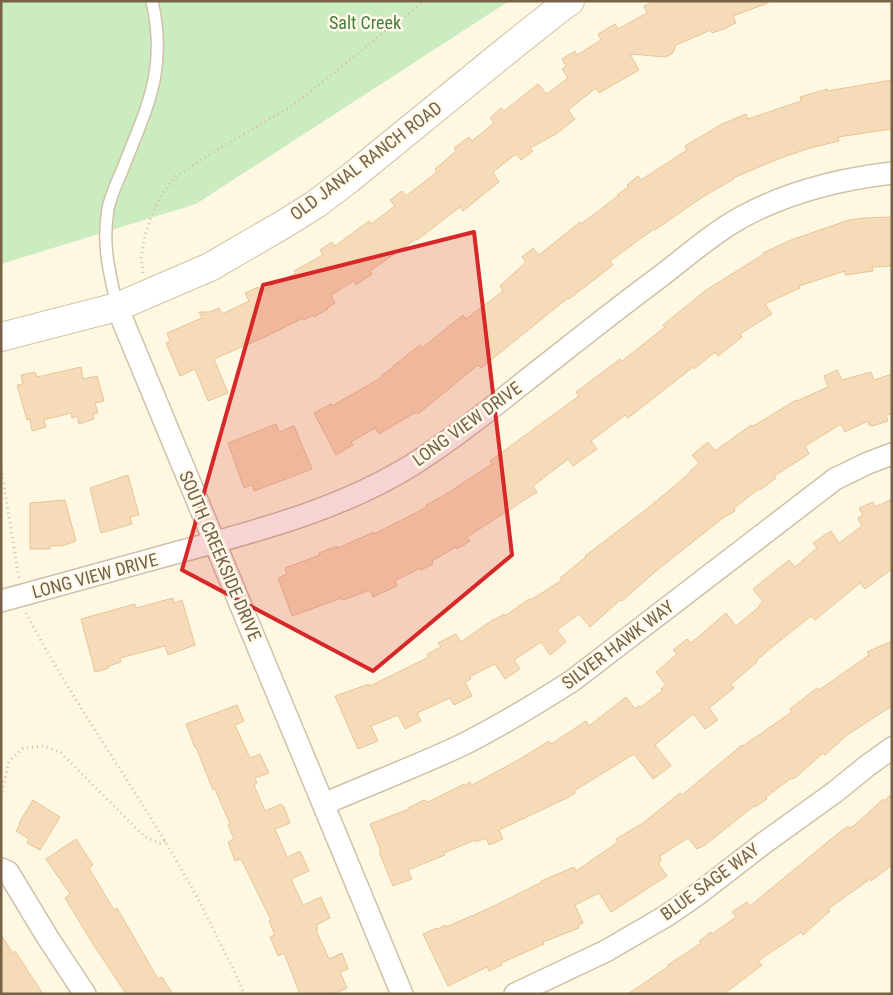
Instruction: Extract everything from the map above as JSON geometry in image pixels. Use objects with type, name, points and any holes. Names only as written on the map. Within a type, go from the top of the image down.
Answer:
[{"type":"street","name":"OLD JANAL RANCH ROAD","points":[[1,336],[117,307],[210,267],[316,204],[570,1]]},
{"type":"street","name":"LONG VIEW DRIVE","points":[[11,599],[215,544],[280,523],[352,496],[412,465],[481,417],[687,254],[743,217],[776,201],[801,192],[847,180],[892,173]]},
{"type":"street","name":"SOUTH CREEKSIDE DRIVE","points":[[117,307],[402,994]]},
{"type":"street","name":"SILVER HAWK WAY","points":[[324,804],[462,745],[533,706],[572,681],[834,479],[892,454]]},
{"type":"street","name":"BLUE SAGE WAY","points":[[515,994],[606,951],[666,916],[892,748]]},
{"type":"street","points":[[1,869],[8,872],[85,994]]},
{"type":"lane","points":[[117,307],[107,267],[105,236],[108,207],[153,87],[158,56],[157,25],[152,1]]},
{"type":"path","points":[[143,274],[141,258],[145,235],[161,195],[175,177],[292,106],[424,1]]},
{"type":"path","points":[[1,468],[18,572],[11,599],[26,614],[56,668],[166,840],[201,903],[244,994]]},
{"type":"path","points":[[1,797],[9,761],[23,748],[44,746],[61,753],[146,837],[160,843],[166,840]]},
{"type":"highlighted area","points":[[474,232],[512,555],[373,671],[182,570],[263,285]]},
{"type":"green space","name":"Salt Creek","points":[[1,1],[510,1],[196,204],[1,264]]},
{"type":"building","points":[[656,1],[768,1],[768,3],[733,16],[736,23],[727,28],[712,33],[711,30],[676,45],[673,53],[666,57],[630,54],[639,70],[599,93],[596,88],[568,110],[575,119],[556,134],[530,148],[533,151],[521,160],[516,154],[493,172],[499,182],[463,211],[460,207],[417,240],[370,271],[372,274],[356,285],[354,281],[331,295],[335,303],[328,309],[314,317],[313,315],[304,320],[303,318],[214,359],[228,393],[208,401],[195,369],[180,376],[166,343],[170,342],[167,333],[202,318],[199,312],[209,312],[219,308],[222,314],[249,301],[245,293],[258,287],[261,291],[296,273],[294,271],[323,255],[320,250],[332,242],[335,246],[369,221],[371,224],[395,206],[390,200],[402,191],[406,196],[437,172],[435,169],[456,151],[454,148],[469,137],[472,141],[494,123],[490,118],[501,108],[504,111],[538,84],[547,94],[568,78],[562,69],[566,66],[562,59],[575,51],[577,55],[601,40],[598,34],[615,24],[618,29],[647,13],[644,6]]},
{"type":"building","points":[[892,80],[892,129],[838,137],[839,141],[778,159],[733,178],[654,229],[610,261],[613,265],[568,298],[481,368],[478,365],[418,414],[416,412],[379,434],[375,428],[351,442],[353,445],[336,455],[314,413],[331,404],[332,406],[382,377],[420,345],[422,348],[463,315],[466,319],[503,291],[500,286],[526,262],[522,257],[533,248],[539,255],[580,222],[581,224],[618,196],[638,176],[641,180],[687,150],[685,146],[722,124],[746,114],[748,119],[801,101],[800,97],[827,89],[827,91]]},
{"type":"building","points":[[892,217],[892,266],[872,267],[873,271],[845,275],[845,271],[799,286],[800,288],[765,304],[772,314],[740,334],[742,337],[718,356],[715,352],[694,369],[693,367],[628,418],[625,415],[591,441],[597,449],[573,466],[568,459],[533,486],[537,492],[467,537],[470,541],[432,561],[433,564],[421,570],[420,568],[395,581],[397,586],[373,597],[370,590],[292,616],[278,578],[287,574],[285,568],[374,532],[374,534],[427,507],[426,505],[492,464],[490,461],[579,396],[576,392],[620,359],[622,361],[665,327],[663,325],[706,290],[763,253],[791,240],[849,220]]},
{"type":"building","points":[[81,367],[83,379],[97,376],[104,401],[95,403],[98,413],[93,414],[94,419],[79,424],[77,416],[72,418],[71,413],[44,420],[46,427],[32,431],[30,419],[27,420],[17,385],[23,384],[21,375],[35,372],[37,377]]},
{"type":"building","points":[[837,370],[842,380],[871,372],[874,380],[892,374],[892,414],[886,415],[888,421],[872,426],[869,425],[868,421],[845,432],[841,424],[805,446],[809,454],[774,476],[776,478],[734,508],[735,511],[723,518],[656,571],[590,627],[579,614],[557,630],[566,642],[550,655],[541,642],[514,660],[520,669],[505,679],[495,664],[469,677],[471,679],[465,682],[472,696],[454,705],[450,698],[417,713],[421,721],[405,729],[398,715],[371,726],[378,741],[358,749],[335,696],[369,684],[370,686],[429,657],[427,654],[441,647],[438,643],[456,634],[461,642],[494,619],[504,614],[505,616],[529,599],[562,580],[560,578],[585,556],[648,508],[691,472],[699,463],[692,455],[708,442],[715,451],[751,425],[755,425],[796,400],[828,387],[824,376]]},
{"type":"building","points":[[276,424],[279,432],[294,426],[312,469],[254,491],[252,485],[244,488],[228,443]]},
{"type":"building","points":[[128,475],[139,515],[130,517],[132,524],[101,533],[90,488]]},
{"type":"building","points":[[892,499],[892,569],[865,589],[860,583],[815,620],[811,616],[772,647],[731,684],[734,688],[709,708],[718,720],[705,729],[693,714],[655,745],[671,766],[653,779],[634,754],[574,791],[575,793],[567,798],[499,830],[503,839],[489,845],[486,838],[476,842],[475,840],[444,853],[445,855],[408,870],[412,879],[393,886],[370,824],[409,809],[424,800],[428,802],[464,784],[464,786],[470,782],[472,785],[549,741],[551,744],[586,721],[589,726],[626,697],[635,709],[639,706],[641,707],[663,690],[661,689],[666,685],[656,672],[677,654],[673,650],[687,639],[691,643],[726,613],[736,626],[763,602],[753,589],[789,560],[795,567],[817,548],[813,543],[831,531],[839,543],[862,526],[858,518],[863,515],[859,508],[873,502],[875,507]]},
{"type":"building","points":[[65,500],[76,541],[62,546],[50,546],[50,549],[30,549],[30,503]]},
{"type":"building","points":[[173,598],[174,603],[182,600],[195,645],[168,655],[165,646],[120,658],[121,662],[95,672],[81,619],[135,604],[136,608]]},
{"type":"building","points":[[892,641],[892,706],[847,735],[825,755],[823,753],[795,778],[790,779],[766,797],[767,799],[754,806],[705,845],[697,849],[688,838],[660,856],[661,861],[658,863],[667,876],[611,912],[599,893],[575,905],[583,923],[578,926],[579,928],[543,942],[544,944],[501,963],[502,965],[489,971],[487,967],[448,986],[423,934],[445,925],[446,927],[490,908],[541,881],[574,867],[576,871],[618,842],[616,839],[643,823],[680,793],[682,795],[742,745],[792,712],[790,709],[817,688],[819,690],[869,655],[867,652]]},
{"type":"building","points":[[237,705],[244,721],[235,725],[250,758],[260,754],[269,773],[255,778],[257,783],[254,785],[265,811],[281,804],[284,807],[290,823],[275,829],[287,857],[300,851],[309,871],[291,879],[303,905],[321,897],[330,918],[316,925],[318,929],[316,930],[329,959],[342,953],[348,969],[340,972],[347,988],[333,994],[300,994],[284,953],[278,956],[270,937],[275,935],[269,921],[271,920],[241,859],[235,861],[228,842],[234,839],[228,825],[230,824],[215,789],[213,790],[186,724]]},
{"type":"building","points":[[892,794],[892,865],[828,909],[830,911],[803,935],[801,932],[758,961],[762,965],[724,994],[628,994],[701,943],[699,941],[711,932],[712,934],[736,917],[732,912],[747,902],[750,906],[836,835],[848,826],[849,828],[855,825],[883,799],[884,801]]},
{"type":"building","points":[[33,800],[60,817],[40,850],[27,843],[29,839],[16,831]]},
{"type":"building","points":[[76,839],[93,865],[89,868],[114,910],[117,908],[158,979],[162,977],[173,994],[126,994],[93,944],[65,898],[70,894],[46,859]]},
{"type":"building","points":[[1,935],[13,953],[15,951],[43,994],[1,994]]}]
